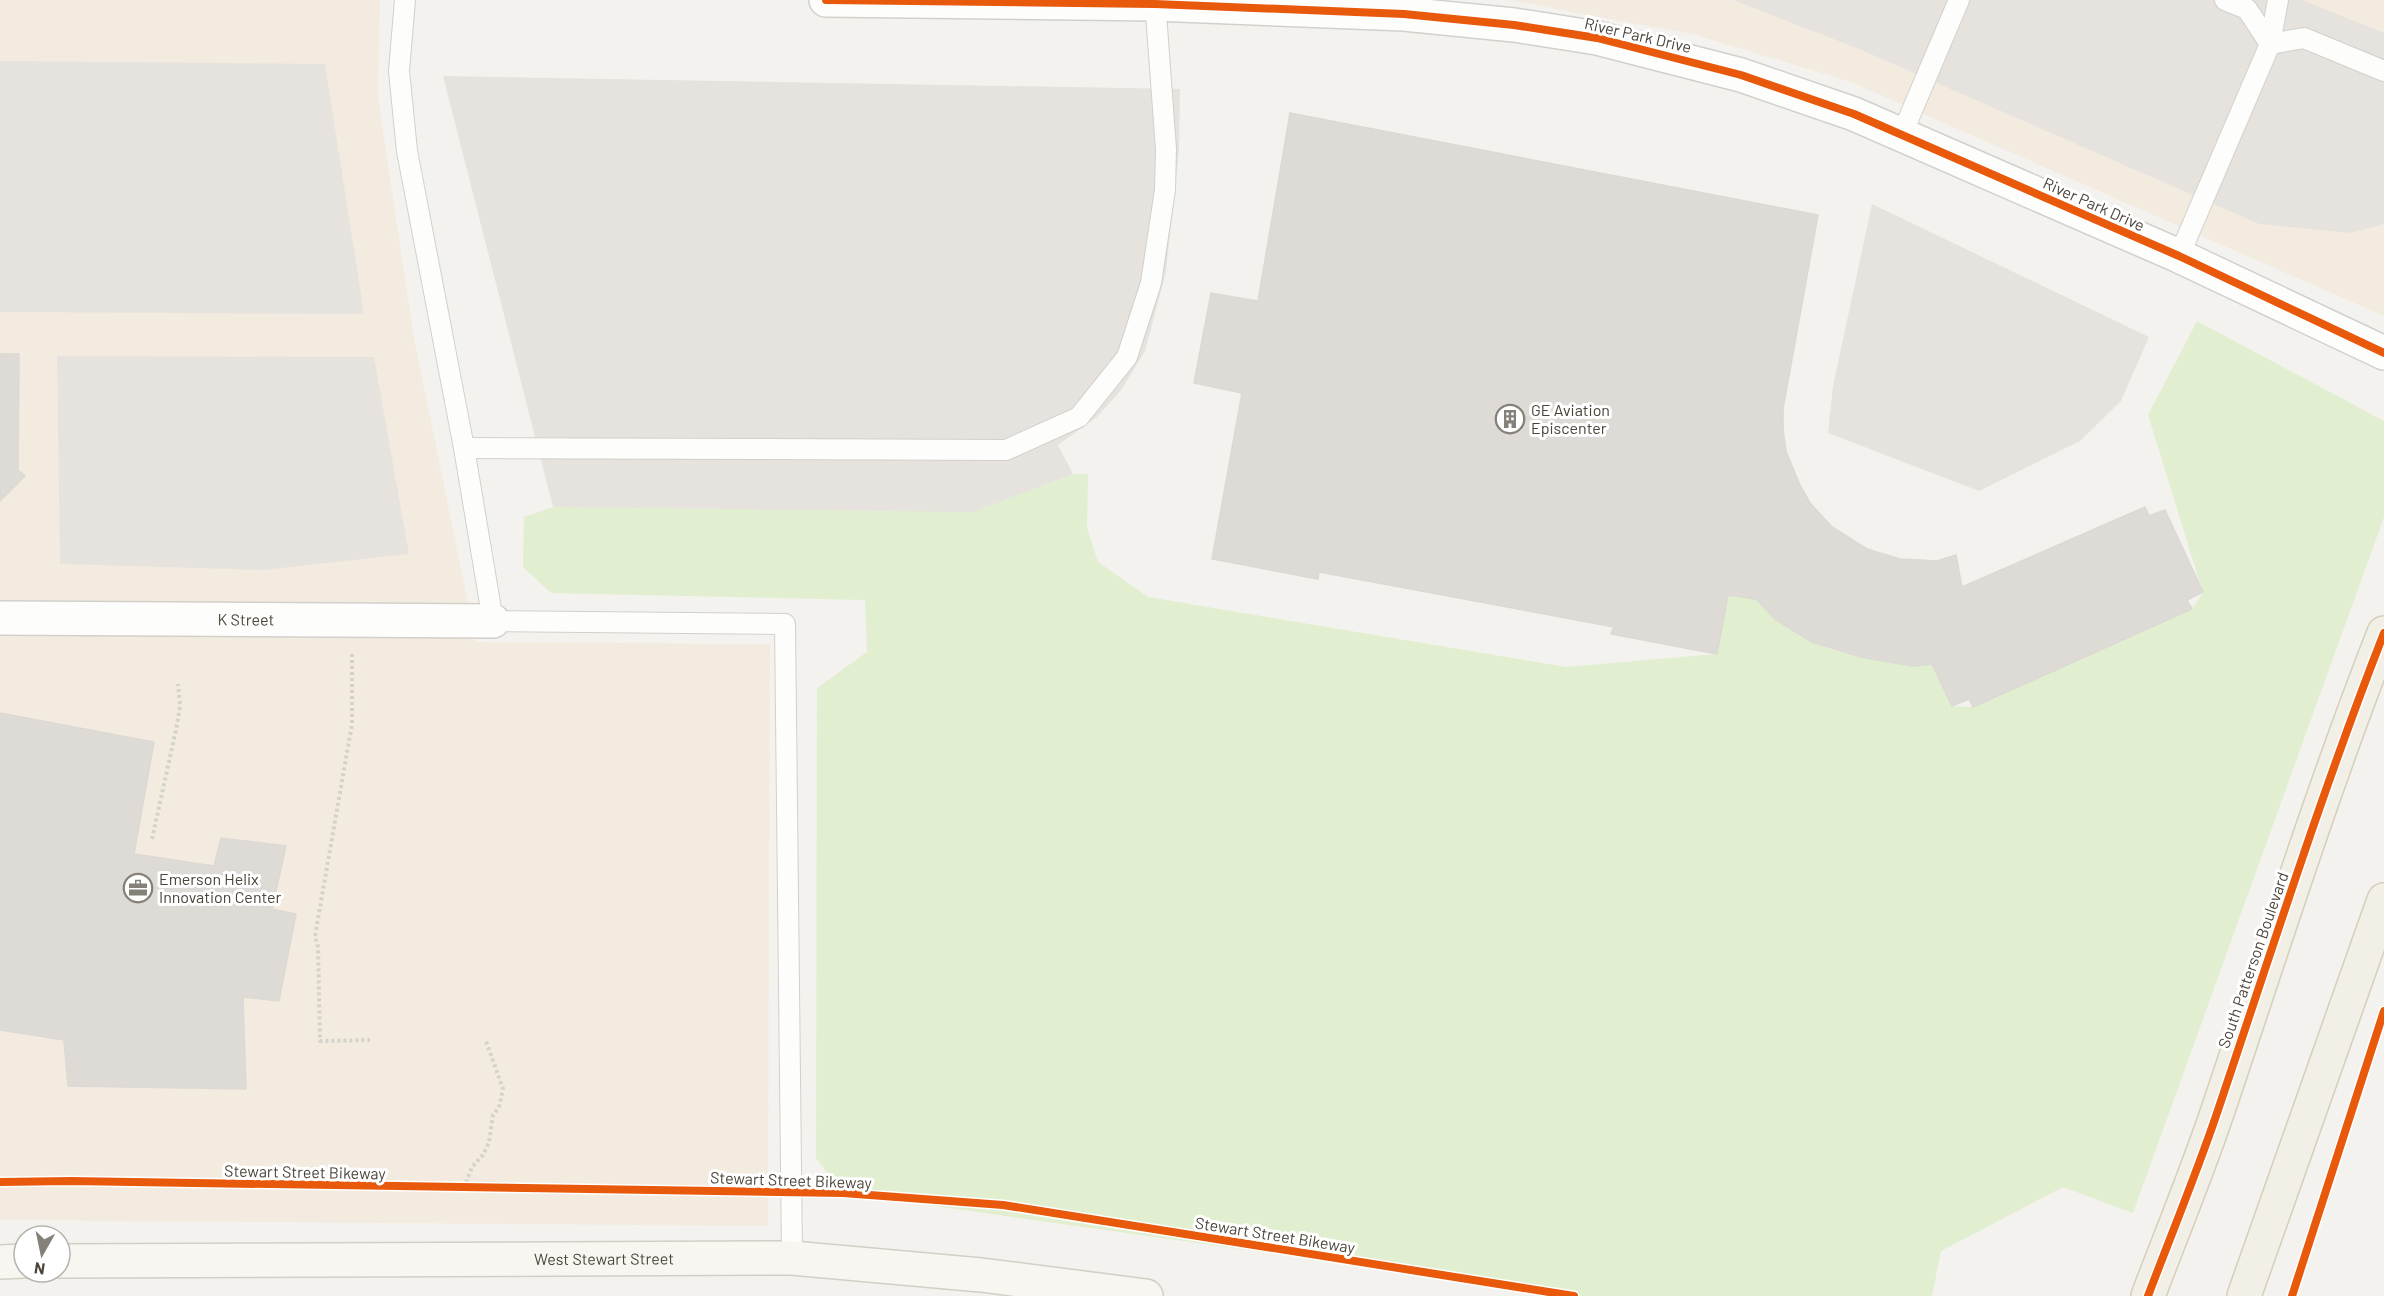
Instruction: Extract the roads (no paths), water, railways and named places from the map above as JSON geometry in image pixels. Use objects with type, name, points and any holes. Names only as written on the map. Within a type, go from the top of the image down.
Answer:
[{"type":"main road","name":"South Patterson Boulevard","points":[[2148,1296],[2216,1115],[2267,958],[2384,633]]},
{"type":"main road","points":[[2244,1296],[2384,900]]},
{"type":"main road","name":"West Stewart Street","points":[[72,1261],[792,1258],[981,1275],[1146,1296]]},
{"type":"street","name":"River Park Drive","points":[[826,0],[1155,2],[1434,16],[1569,33],[1652,51],[1741,75],[1854,114],[2179,256],[2384,353]]},
{"type":"street","name":"K Street","points":[[0,618],[493,621]]},
{"type":"lane","points":[[405,0],[399,71],[407,151],[464,448],[493,621],[785,624],[792,1258]]},
{"type":"lane","points":[[1902,134],[1959,0]]},
{"type":"lane","points":[[2225,0],[2247,9],[2270,44]]},
{"type":"lane","points":[[2179,256],[2270,44],[2278,0]]},
{"type":"lane","points":[[464,448],[1006,450],[1079,417],[1127,357],[1151,283],[1166,190],[1155,2]]},
{"type":"lane","points":[[2270,44],[2304,38],[2384,71]]},
{"type":"place","name":"GE Aviation Episcenter","points":[[1510,419]]},
{"type":"place","name":"Emerson Helix Innovation Center","points":[[138,888]]}]
